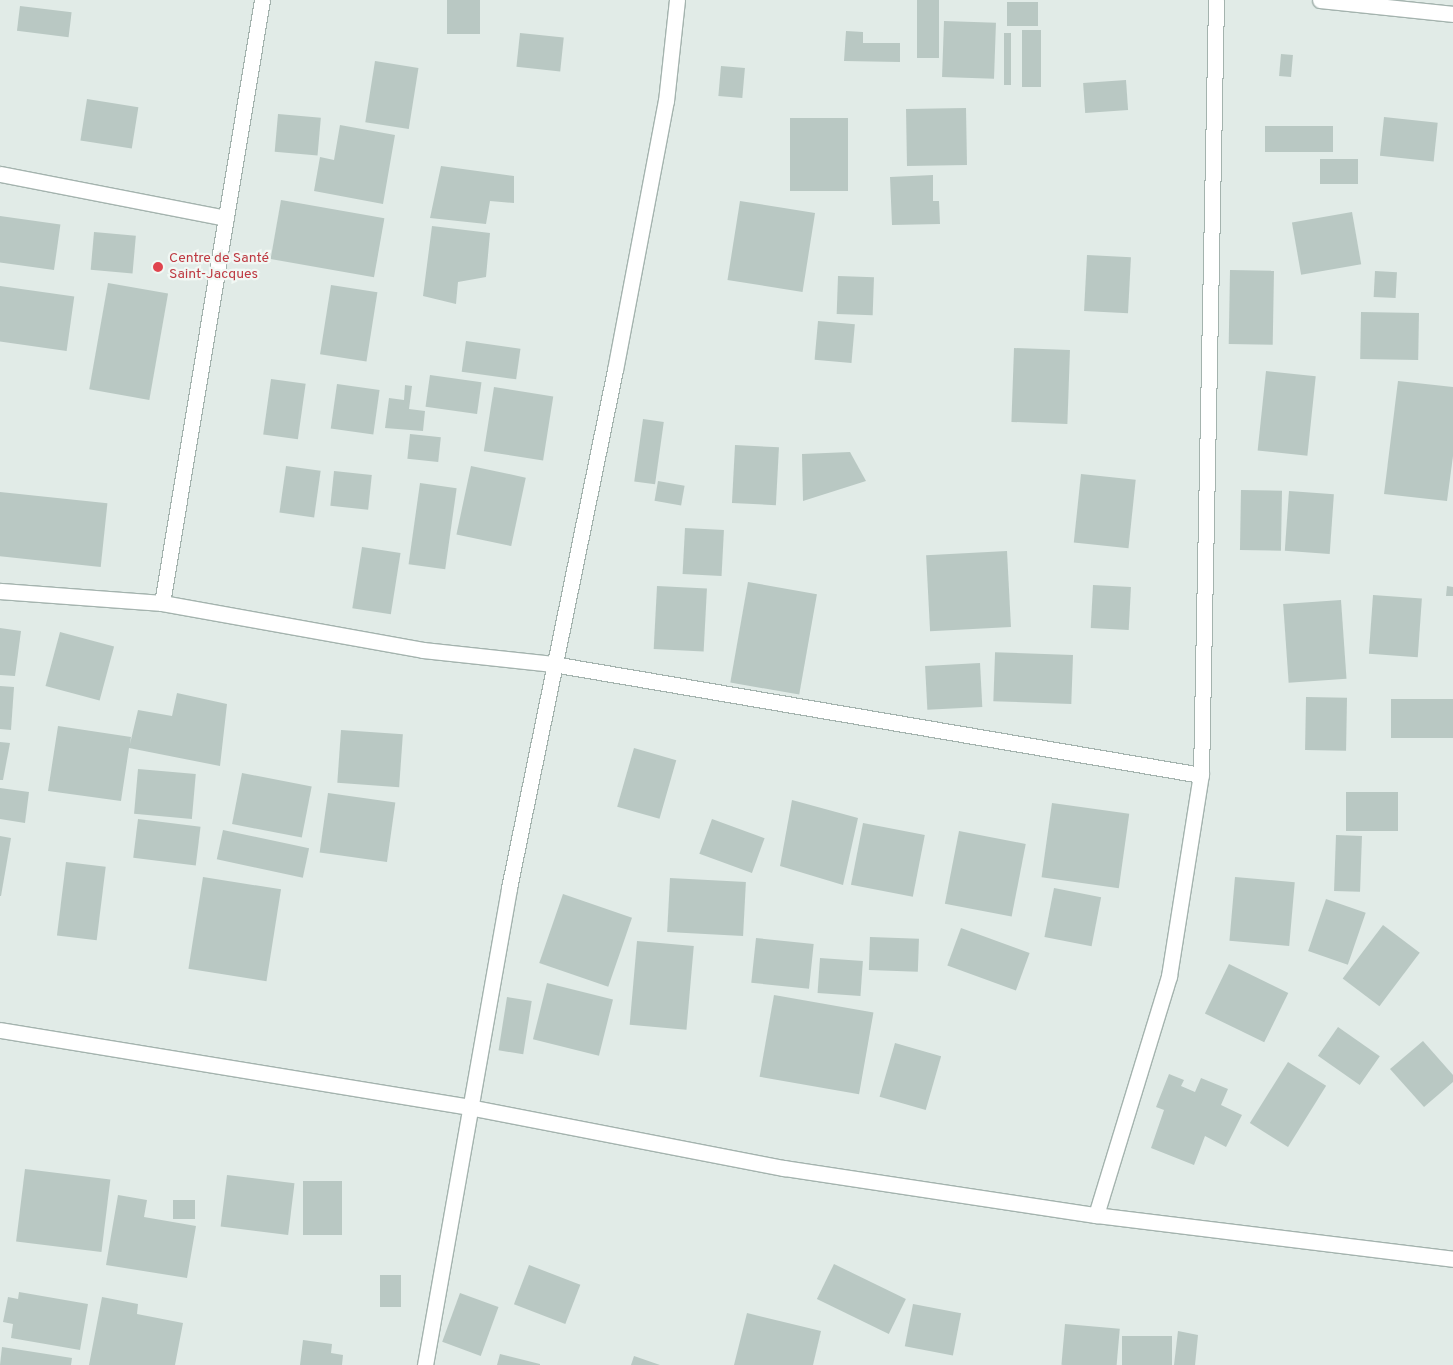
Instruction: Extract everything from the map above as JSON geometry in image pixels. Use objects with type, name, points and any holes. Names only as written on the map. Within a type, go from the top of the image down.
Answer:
[{"type":"street","points":[[162,603],[262,0]]},
{"type":"street","points":[[425,1365],[469,1108],[553,664],[615,370],[666,100],[677,0]]},
{"type":"street","points":[[1096,1215],[1169,976],[1201,776],[1216,0]]},
{"type":"street","points":[[1320,0],[1453,14]]},
{"type":"street","points":[[0,174],[226,218]]},
{"type":"street","points":[[0,591],[162,603],[423,650],[553,664],[1201,776]]},
{"type":"street","points":[[0,1030],[469,1108],[784,1168],[1096,1215],[1453,1259]]},
{"type":"building","points":[[447,0],[480,0],[480,34],[447,34]]},
{"type":"building","points":[[917,0],[939,0],[939,58],[917,58]]},
{"type":"building","points":[[1007,2],[1038,2],[1038,26],[1007,26]]},
{"type":"building","points":[[20,6],[72,12],[69,37],[17,31]]},
{"type":"building","points":[[944,21],[996,23],[994,79],[942,77]]},
{"type":"building","points":[[1022,30],[1041,30],[1041,87],[1022,87]]},
{"type":"building","points":[[846,31],[863,32],[863,43],[900,43],[900,62],[844,61]]},
{"type":"building","points":[[520,33],[564,38],[560,71],[516,67]]},
{"type":"building","points":[[1004,33],[1011,33],[1011,85],[1004,85]]},
{"type":"building","points":[[1281,54],[1293,55],[1291,77],[1279,76]]},
{"type":"building","points":[[375,61],[418,68],[409,129],[365,122]]},
{"type":"building","points":[[721,66],[745,68],[742,98],[718,96]]},
{"type":"building","points":[[1126,80],[1128,110],[1085,113],[1083,83]]},
{"type":"building","points":[[87,99],[138,107],[132,149],[80,140]]},
{"type":"building","points":[[966,108],[967,165],[907,166],[906,109]]},
{"type":"building","points":[[278,114],[321,118],[318,156],[275,152]]},
{"type":"building","points":[[1384,117],[1438,123],[1434,161],[1380,156]]},
{"type":"building","points":[[790,118],[848,118],[848,191],[790,191]]},
{"type":"building","points":[[340,125],[395,135],[383,204],[314,191],[320,157],[334,160]]},
{"type":"building","points":[[1265,126],[1333,126],[1333,152],[1265,152]]},
{"type":"building","points":[[1320,159],[1358,159],[1358,184],[1320,184]]},
{"type":"building","points":[[441,166],[514,176],[514,203],[490,201],[486,224],[430,218]]},
{"type":"building","points":[[933,175],[933,201],[939,201],[940,224],[892,225],[890,177]]},
{"type":"building","points":[[281,200],[384,218],[374,277],[271,259]]},
{"type":"building","points":[[740,201],[815,213],[803,292],[727,280]]},
{"type":"building","points":[[1352,212],[1361,264],[1301,275],[1292,223]]},
{"type":"building","points":[[0,216],[60,224],[54,270],[0,262]]},
{"type":"building","points":[[432,226],[490,233],[486,277],[458,282],[456,304],[423,296]]},
{"type":"building","points":[[94,232],[136,236],[133,274],[91,270]]},
{"type":"building","points":[[1087,255],[1131,257],[1128,313],[1084,311]]},
{"type":"building","points":[[1230,270],[1274,271],[1273,345],[1229,344]]},
{"type":"building","points":[[1375,271],[1397,272],[1396,298],[1374,297]]},
{"type":"building","points":[[838,276],[874,277],[873,315],[837,314]]},
{"type":"building","points":[[108,283],[168,294],[149,400],[89,389]]},
{"type":"building","points":[[331,285],[377,292],[366,361],[320,354]]},
{"type":"building","points":[[0,286],[74,296],[67,351],[0,342]]},
{"type":"building","points":[[1361,312],[1419,313],[1418,360],[1360,359]]},
{"type":"building","points":[[818,321],[855,324],[851,363],[815,360]]},
{"type":"building","points":[[466,341],[520,349],[516,379],[462,372]]},
{"type":"building","points":[[1014,348],[1070,350],[1067,424],[1011,422]]},
{"type":"building","points":[[1266,371],[1316,376],[1307,456],[1258,451]]},
{"type":"building","points":[[430,375],[481,382],[477,414],[426,407]]},
{"type":"building","points":[[271,379],[306,384],[298,439],[263,434]]},
{"type":"building","points":[[1398,381],[1453,387],[1453,456],[1447,501],[1384,494]]},
{"type":"building","points":[[337,384],[380,390],[373,435],[331,429]]},
{"type":"building","points":[[405,385],[412,386],[409,409],[425,411],[423,431],[385,428],[389,398],[404,400]]},
{"type":"building","points":[[494,387],[553,396],[543,461],[484,451]]},
{"type":"building","points":[[643,419],[664,422],[655,484],[634,481]]},
{"type":"building","points":[[410,434],[441,437],[438,462],[407,459]]},
{"type":"building","points":[[735,445],[779,447],[776,505],[732,503]]},
{"type":"building","points":[[850,452],[866,481],[803,501],[802,454]]},
{"type":"building","points":[[286,466],[321,471],[314,517],[279,513]]},
{"type":"building","points":[[471,466],[526,478],[511,546],[456,534]]},
{"type":"building","points":[[334,471],[372,475],[368,510],[330,506]]},
{"type":"building","points":[[1081,474],[1136,480],[1128,548],[1074,543]]},
{"type":"building","points":[[658,481],[685,486],[681,505],[655,501]]},
{"type":"building","points":[[420,483],[457,488],[445,569],[409,564]]},
{"type":"building","points":[[1241,490],[1282,491],[1281,551],[1240,550]]},
{"type":"building","points":[[1289,491],[1334,494],[1330,554],[1285,551]]},
{"type":"building","points":[[0,492],[107,503],[101,567],[0,556]]},
{"type":"building","points":[[685,528],[724,530],[722,576],[683,574]]},
{"type":"building","points":[[362,547],[401,553],[391,614],[352,608]]},
{"type":"building","points":[[1007,551],[1011,627],[930,631],[926,555]]},
{"type":"building","points":[[748,582],[817,594],[799,695],[730,682]]},
{"type":"building","points":[[1093,585],[1131,587],[1129,630],[1091,628]]},
{"type":"building","points":[[657,586],[707,589],[704,652],[654,649]]},
{"type":"building","points":[[1447,586],[1453,587],[1453,596],[1446,596]]},
{"type":"building","points":[[1373,595],[1422,598],[1418,657],[1369,654]]},
{"type":"building","points":[[1341,600],[1347,679],[1289,683],[1283,604]]},
{"type":"building","points":[[0,628],[21,631],[15,676],[0,675]]},
{"type":"building","points":[[60,632],[114,646],[100,701],[46,686]]},
{"type":"building","points":[[995,652],[1073,655],[1071,704],[993,701]]},
{"type":"building","points":[[980,663],[982,707],[927,710],[925,666]]},
{"type":"building","points":[[0,686],[14,687],[11,730],[0,729]]},
{"type":"building","points":[[177,693],[227,704],[220,766],[129,748],[121,801],[48,791],[58,726],[131,737],[130,744],[138,710],[172,716]]},
{"type":"building","points":[[1306,697],[1347,698],[1346,751],[1305,750]]},
{"type":"building","points":[[1391,699],[1453,699],[1453,738],[1391,738]]},
{"type":"building","points":[[341,730],[403,734],[399,787],[337,783]]},
{"type":"building","points":[[0,742],[10,743],[3,780],[0,780]]},
{"type":"building","points":[[634,748],[676,760],[659,819],[617,807]]},
{"type":"building","points":[[138,769],[196,774],[192,819],[134,814]]},
{"type":"building","points":[[242,773],[312,787],[302,838],[232,824]]},
{"type":"building","points":[[0,788],[29,792],[25,823],[0,819]]},
{"type":"building","points":[[1346,792],[1398,792],[1398,831],[1346,831]]},
{"type":"building","points":[[328,793],[395,802],[387,862],[320,852]]},
{"type":"building","points":[[792,800],[858,818],[843,885],[780,866]]},
{"type":"building","points":[[1052,803],[1129,814],[1119,888],[1042,877]]},
{"type":"building","points":[[138,819],[201,827],[196,865],[133,858]]},
{"type":"building","points":[[712,819],[765,838],[752,873],[699,854]]},
{"type":"building","points":[[863,823],[925,835],[913,897],[851,885]]},
{"type":"building","points":[[223,830],[309,848],[303,878],[217,859]]},
{"type":"building","points":[[959,831],[1026,844],[1012,917],[945,904]]},
{"type":"building","points":[[1336,835],[1362,836],[1360,892],[1334,891]]},
{"type":"building","points":[[0,836],[11,838],[1,896],[0,896]]},
{"type":"building","points":[[66,862],[106,867],[97,940],[57,935]]},
{"type":"building","points":[[203,877],[281,889],[266,981],[188,969]]},
{"type":"building","points":[[1235,877],[1295,882],[1289,946],[1229,941]]},
{"type":"building","points":[[670,878],[746,882],[743,936],[667,932]]},
{"type":"building","points":[[1054,888],[1101,897],[1092,946],[1044,937]]},
{"type":"building","points":[[563,894],[632,918],[608,987],[539,963]]},
{"type":"building","points":[[1326,899],[1366,913],[1348,965],[1308,951]]},
{"type":"building","points":[[1383,925],[1420,953],[1379,1006],[1343,979]]},
{"type":"building","points":[[961,928],[1030,953],[1016,991],[947,966]]},
{"type":"building","points":[[870,937],[919,939],[918,972],[869,970]]},
{"type":"building","points":[[756,938],[814,944],[809,989],[751,983]]},
{"type":"building","points":[[637,941],[694,946],[686,1030],[630,1025]]},
{"type":"building","points":[[820,958],[863,961],[860,996],[818,993]]},
{"type":"building","points":[[1229,964],[1288,993],[1264,1042],[1205,1013]]},
{"type":"building","points":[[547,983],[613,999],[599,1056],[533,1039]]},
{"type":"building","points":[[774,995],[873,1013],[859,1094],[760,1077]]},
{"type":"building","points":[[507,997],[532,1001],[523,1054],[499,1050]]},
{"type":"building","points":[[1338,1027],[1380,1056],[1360,1085],[1318,1056]]},
{"type":"building","points":[[1423,1041],[1453,1075],[1453,1082],[1424,1107],[1390,1069]]},
{"type":"building","points":[[895,1043],[941,1056],[926,1110],[880,1097]]},
{"type":"building","points":[[1288,1062],[1326,1086],[1288,1147],[1250,1123]]},
{"type":"building","points":[[1169,1074],[1184,1080],[1181,1086],[1195,1092],[1201,1078],[1228,1089],[1221,1105],[1242,1115],[1226,1147],[1205,1136],[1194,1165],[1151,1148],[1164,1110],[1156,1107]]},
{"type":"building","points":[[25,1169],[110,1179],[101,1252],[16,1241]]},
{"type":"building","points":[[227,1175],[294,1183],[288,1235],[221,1227]]},
{"type":"building","points":[[303,1181],[342,1181],[342,1235],[303,1235]]},
{"type":"building","points":[[118,1195],[147,1200],[144,1217],[196,1226],[187,1278],[106,1265]]},
{"type":"building","points":[[173,1200],[195,1200],[195,1219],[173,1219]]},
{"type":"building","points":[[834,1264],[906,1299],[889,1334],[817,1299]]},
{"type":"building","points":[[529,1265],[580,1285],[565,1324],[514,1304]]},
{"type":"building","points":[[380,1275],[401,1275],[401,1307],[380,1307]]},
{"type":"building","points":[[19,1292],[88,1304],[80,1350],[11,1338],[13,1324],[3,1322],[8,1297],[18,1299]]},
{"type":"building","points":[[460,1293],[499,1307],[481,1356],[442,1342]]},
{"type":"building","points":[[102,1297],[138,1304],[137,1314],[183,1323],[175,1365],[89,1365]]},
{"type":"building","points":[[913,1304],[961,1313],[953,1356],[905,1346]]},
{"type":"building","points":[[747,1313],[821,1331],[813,1365],[734,1365]]},
{"type":"building","points":[[1065,1324],[1120,1329],[1117,1365],[1061,1365]]},
{"type":"building","points":[[1178,1331],[1198,1335],[1195,1365],[1174,1365]]},
{"type":"building","points":[[1122,1336],[1172,1336],[1172,1365],[1122,1365]]},
{"type":"building","points":[[303,1340],[332,1344],[331,1353],[343,1355],[342,1365],[300,1365]]},
{"type":"building","points":[[2,1347],[72,1358],[71,1365],[0,1365]]},
{"type":"building","points":[[500,1354],[540,1364],[540,1365],[497,1365]]},
{"type":"building","points":[[634,1356],[660,1365],[631,1365]]},
{"type":"place","name":"Centre de Santé Saint-Jacques","points":[[158,267]]}]
